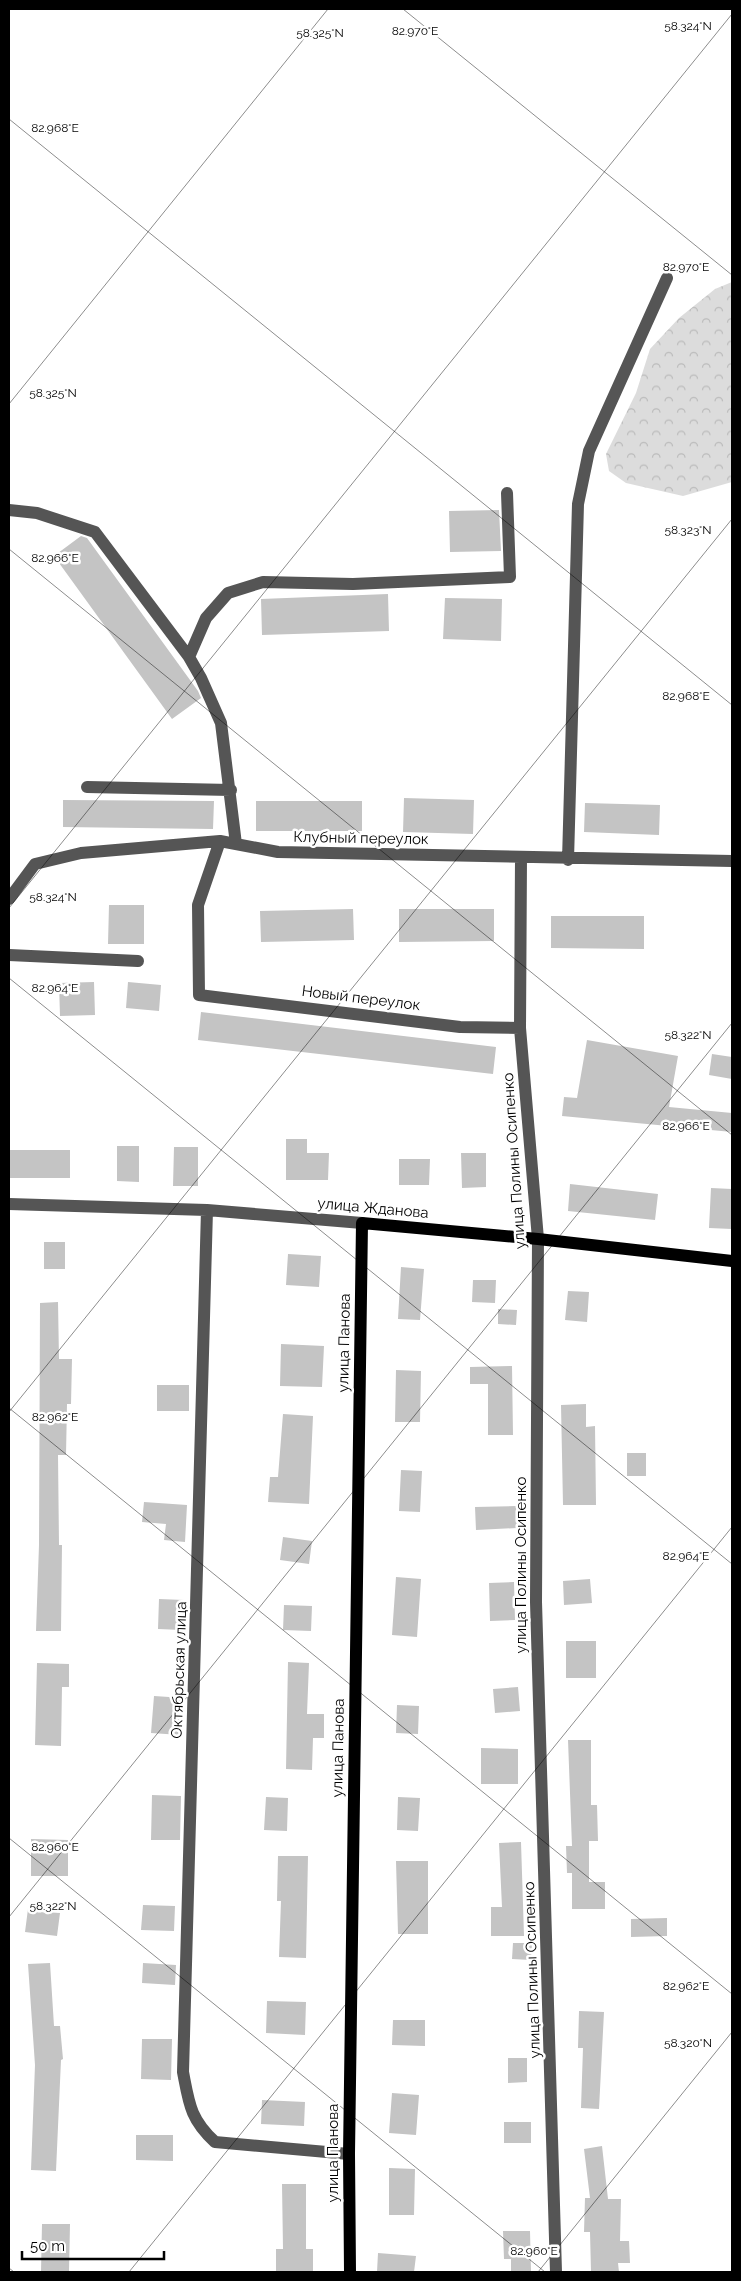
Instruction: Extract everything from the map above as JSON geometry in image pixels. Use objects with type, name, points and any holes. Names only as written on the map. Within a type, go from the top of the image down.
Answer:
[{"type":"main road","name":"улица Жданова","points":[[362,1223],[538,1238],[732,1261]]},
{"type":"main road","name":"улица Панова","points":[[350,2272],[349,2154],[362,1223]]},
{"type":"street","points":[[568,860],[578,504],[589,451],[667,278]]},
{"type":"street","points":[[189,657],[206,618],[228,593],[263,582],[353,584],[510,577],[507,492]]},
{"type":"street","points":[[9,510],[37,513],[95,532],[189,657],[201,678],[221,723],[231,790],[236,844]]},
{"type":"street","points":[[87,787],[231,790]]},
{"type":"street","name":"Клубный переулок","points":[[9,899],[35,864],[81,853],[220,841],[278,852],[568,860],[732,862]]},
{"type":"street","name":"Новый переулок","points":[[220,841],[198,905],[199,994],[357,1012],[460,1027],[520,1028]]},
{"type":"street","name":"улица Полины Осипенко","points":[[521,858],[520,1028],[538,1238],[536,1602],[556,2272]]},
{"type":"street","points":[[9,955],[138,961]]},
{"type":"street","name":"улица Жданова","points":[[9,1204],[207,1210],[362,1223]]},
{"type":"street","name":"Октябрьская улица","points":[[207,1210],[184,2072],[190,2106],[200,2128],[215,2142],[349,2154]]},
{"type":"green space","points":[[732,282],[732,482],[683,496],[626,483],[609,471],[606,454],[636,393],[650,349],[679,318],[715,289]]},
{"type":"building","points":[[499,510],[501,551],[450,552],[449,511]]},
{"type":"building","points":[[81,536],[87,538],[198,691],[201,698],[172,719],[54,556]]},
{"type":"building","points":[[388,594],[389,631],[262,635],[261,599]]},
{"type":"building","points":[[445,598],[502,599],[501,641],[443,639]]},
{"type":"building","points":[[404,798],[474,800],[473,834],[403,832]]},
{"type":"building","points":[[63,800],[214,801],[213,829],[63,827]]},
{"type":"building","points":[[256,801],[362,801],[362,831],[256,831]]},
{"type":"building","points":[[585,803],[660,805],[659,835],[584,832]]},
{"type":"building","points":[[109,905],[144,905],[144,944],[108,944]]},
{"type":"building","points":[[353,909],[354,940],[261,942],[260,911]]},
{"type":"building","points":[[399,909],[494,909],[494,941],[399,942]]},
{"type":"building","points":[[551,916],[644,916],[644,949],[551,948]]},
{"type":"building","points":[[94,982],[95,1015],[60,1016],[59,983]]},
{"type":"building","points":[[128,982],[161,985],[159,1011],[126,1008]]},
{"type":"building","points":[[201,1012],[496,1047],[493,1074],[198,1040]]},
{"type":"building","points":[[587,1040],[678,1056],[669,1107],[732,1113],[732,1132],[562,1116],[564,1097],[577,1098]]},
{"type":"building","points":[[712,1054],[732,1057],[732,1079],[709,1075]]},
{"type":"building","points":[[286,1139],[307,1139],[307,1153],[329,1153],[328,1180],[286,1180]]},
{"type":"building","points":[[117,1146],[139,1146],[139,1182],[117,1181]]},
{"type":"building","points":[[174,1147],[198,1147],[198,1186],[173,1186]]},
{"type":"building","points":[[9,1150],[70,1150],[70,1178],[9,1178]]},
{"type":"building","points":[[461,1153],[486,1153],[486,1187],[462,1188]]},
{"type":"building","points":[[399,1159],[430,1159],[429,1185],[399,1185]]},
{"type":"building","points":[[570,1184],[658,1194],[655,1220],[568,1211]]},
{"type":"building","points":[[711,1188],[732,1189],[732,1229],[709,1228]]},
{"type":"building","points":[[44,1242],[65,1242],[65,1269],[44,1269]]},
{"type":"building","points":[[288,1254],[321,1256],[319,1287],[286,1285]]},
{"type":"building","points":[[401,1267],[424,1269],[420,1320],[398,1319]]},
{"type":"building","points":[[473,1280],[496,1280],[495,1303],[472,1302]]},
{"type":"building","points":[[568,1291],[589,1292],[587,1322],[565,1320]]},
{"type":"building","points":[[58,1302],[59,1359],[72,1359],[71,1404],[67,1404],[66,1455],[58,1455],[59,1545],[62,1545],[61,1631],[36,1631],[39,1545],[40,1303]]},
{"type":"building","points":[[498,1309],[517,1310],[516,1325],[498,1324]]},
{"type":"building","points":[[281,1344],[324,1346],[322,1387],[280,1386]]},
{"type":"building","points":[[512,1366],[513,1435],[488,1435],[488,1384],[470,1384],[470,1367]]},
{"type":"building","points":[[396,1370],[421,1371],[420,1422],[395,1422]]},
{"type":"building","points":[[157,1385],[189,1385],[189,1411],[157,1411]]},
{"type":"building","points":[[586,1404],[586,1427],[595,1426],[596,1505],[563,1505],[561,1405]]},
{"type":"building","points":[[283,1414],[313,1416],[309,1504],[268,1502],[270,1477],[278,1477]]},
{"type":"building","points":[[627,1453],[646,1453],[646,1476],[627,1476]]},
{"type":"building","points":[[401,1470],[422,1471],[420,1512],[399,1511]]},
{"type":"building","points":[[144,1502],[187,1505],[185,1542],[164,1540],[166,1524],[142,1522]]},
{"type":"building","points":[[516,1506],[517,1528],[476,1530],[475,1507]]},
{"type":"building","points":[[283,1537],[312,1541],[309,1564],[280,1560]]},
{"type":"building","points":[[396,1577],[421,1579],[417,1637],[392,1635]]},
{"type":"building","points":[[590,1579],[592,1603],[564,1605],[563,1581]]},
{"type":"building","points":[[514,1582],[515,1620],[490,1621],[489,1583]]},
{"type":"building","points":[[159,1599],[184,1600],[182,1630],[158,1629]]},
{"type":"building","points":[[284,1605],[312,1606],[311,1631],[283,1630]]},
{"type":"building","points":[[566,1641],[596,1641],[596,1678],[566,1678]]},
{"type":"building","points":[[288,1662],[309,1663],[307,1714],[324,1714],[324,1738],[313,1738],[312,1770],[286,1769]]},
{"type":"building","points":[[37,1663],[69,1664],[69,1687],[62,1687],[61,1746],[35,1745]]},
{"type":"building","points":[[518,1687],[520,1711],[495,1713],[493,1689]]},
{"type":"building","points":[[154,1696],[184,1698],[181,1735],[151,1733]]},
{"type":"building","points":[[397,1705],[419,1706],[418,1734],[396,1733]]},
{"type":"building","points":[[568,1740],[591,1740],[591,1805],[597,1805],[598,1841],[589,1841],[589,1882],[605,1882],[605,1909],[572,1909],[572,1873],[567,1873],[566,1846],[572,1846]]},
{"type":"building","points":[[481,1748],[518,1749],[518,1784],[481,1784]]},
{"type":"building","points":[[152,1795],[181,1796],[180,1840],[151,1840]]},
{"type":"building","points":[[266,1797],[288,1798],[287,1831],[264,1830]]},
{"type":"building","points":[[398,1797],[420,1798],[418,1831],[397,1830]]},
{"type":"building","points":[[31,1839],[68,1840],[68,1876],[31,1876]]},
{"type":"building","points":[[521,1842],[524,1936],[491,1936],[491,1907],[502,1907],[499,1843]]},
{"type":"building","points":[[278,1856],[308,1856],[306,1958],[279,1957],[281,1901],[277,1901]]},
{"type":"building","points":[[396,1861],[428,1861],[428,1934],[398,1934]]},
{"type":"building","points":[[143,1905],[175,1906],[174,1931],[141,1930]]},
{"type":"building","points":[[28,1909],[60,1913],[57,1936],[25,1932]]},
{"type":"building","points":[[667,1918],[667,1936],[631,1937],[631,1919]]},
{"type":"building","points":[[513,1943],[532,1943],[531,1960],[512,1959]]},
{"type":"building","points":[[50,1963],[54,2026],[60,2026],[63,2059],[61,2060],[56,2171],[31,2170],[35,2065],[28,1964]]},
{"type":"building","points":[[143,1963],[176,1965],[175,1985],[142,1983]]},
{"type":"building","points":[[267,2001],[306,2002],[305,2035],[266,2033]]},
{"type":"building","points":[[579,2011],[604,2012],[599,2109],[581,2108],[583,2048],[578,2048]]},
{"type":"building","points":[[393,2020],[425,2020],[425,2046],[392,2045]]},
{"type":"building","points":[[142,2039],[172,2039],[171,2080],[141,2079]]},
{"type":"building","points":[[508,2058],[527,2058],[527,2082],[508,2083]]},
{"type":"building","points":[[392,2093],[419,2095],[416,2135],[389,2133]]},
{"type":"building","points":[[262,2100],[305,2102],[304,2126],[261,2124]]},
{"type":"building","points":[[504,2122],[531,2122],[531,2143],[504,2143]]},
{"type":"building","points":[[136,2135],[173,2135],[173,2161],[136,2160]]},
{"type":"building","points":[[602,2146],[608,2199],[621,2199],[620,2241],[629,2241],[630,2263],[618,2263],[619,2272],[591,2272],[590,2232],[584,2232],[585,2198],[590,2198],[584,2149]]},
{"type":"building","points":[[389,2168],[415,2169],[414,2215],[389,2215]]},
{"type":"building","points":[[282,2184],[306,2184],[306,2249],[313,2249],[313,2272],[276,2272],[276,2249],[283,2249]]},
{"type":"building","points":[[42,2224],[70,2224],[69,2272],[41,2272]]},
{"type":"building","points":[[503,2231],[530,2231],[531,2272],[511,2272],[511,2259],[504,2259]]},
{"type":"building","points":[[378,2253],[416,2256],[414,2272],[377,2272]]}]
